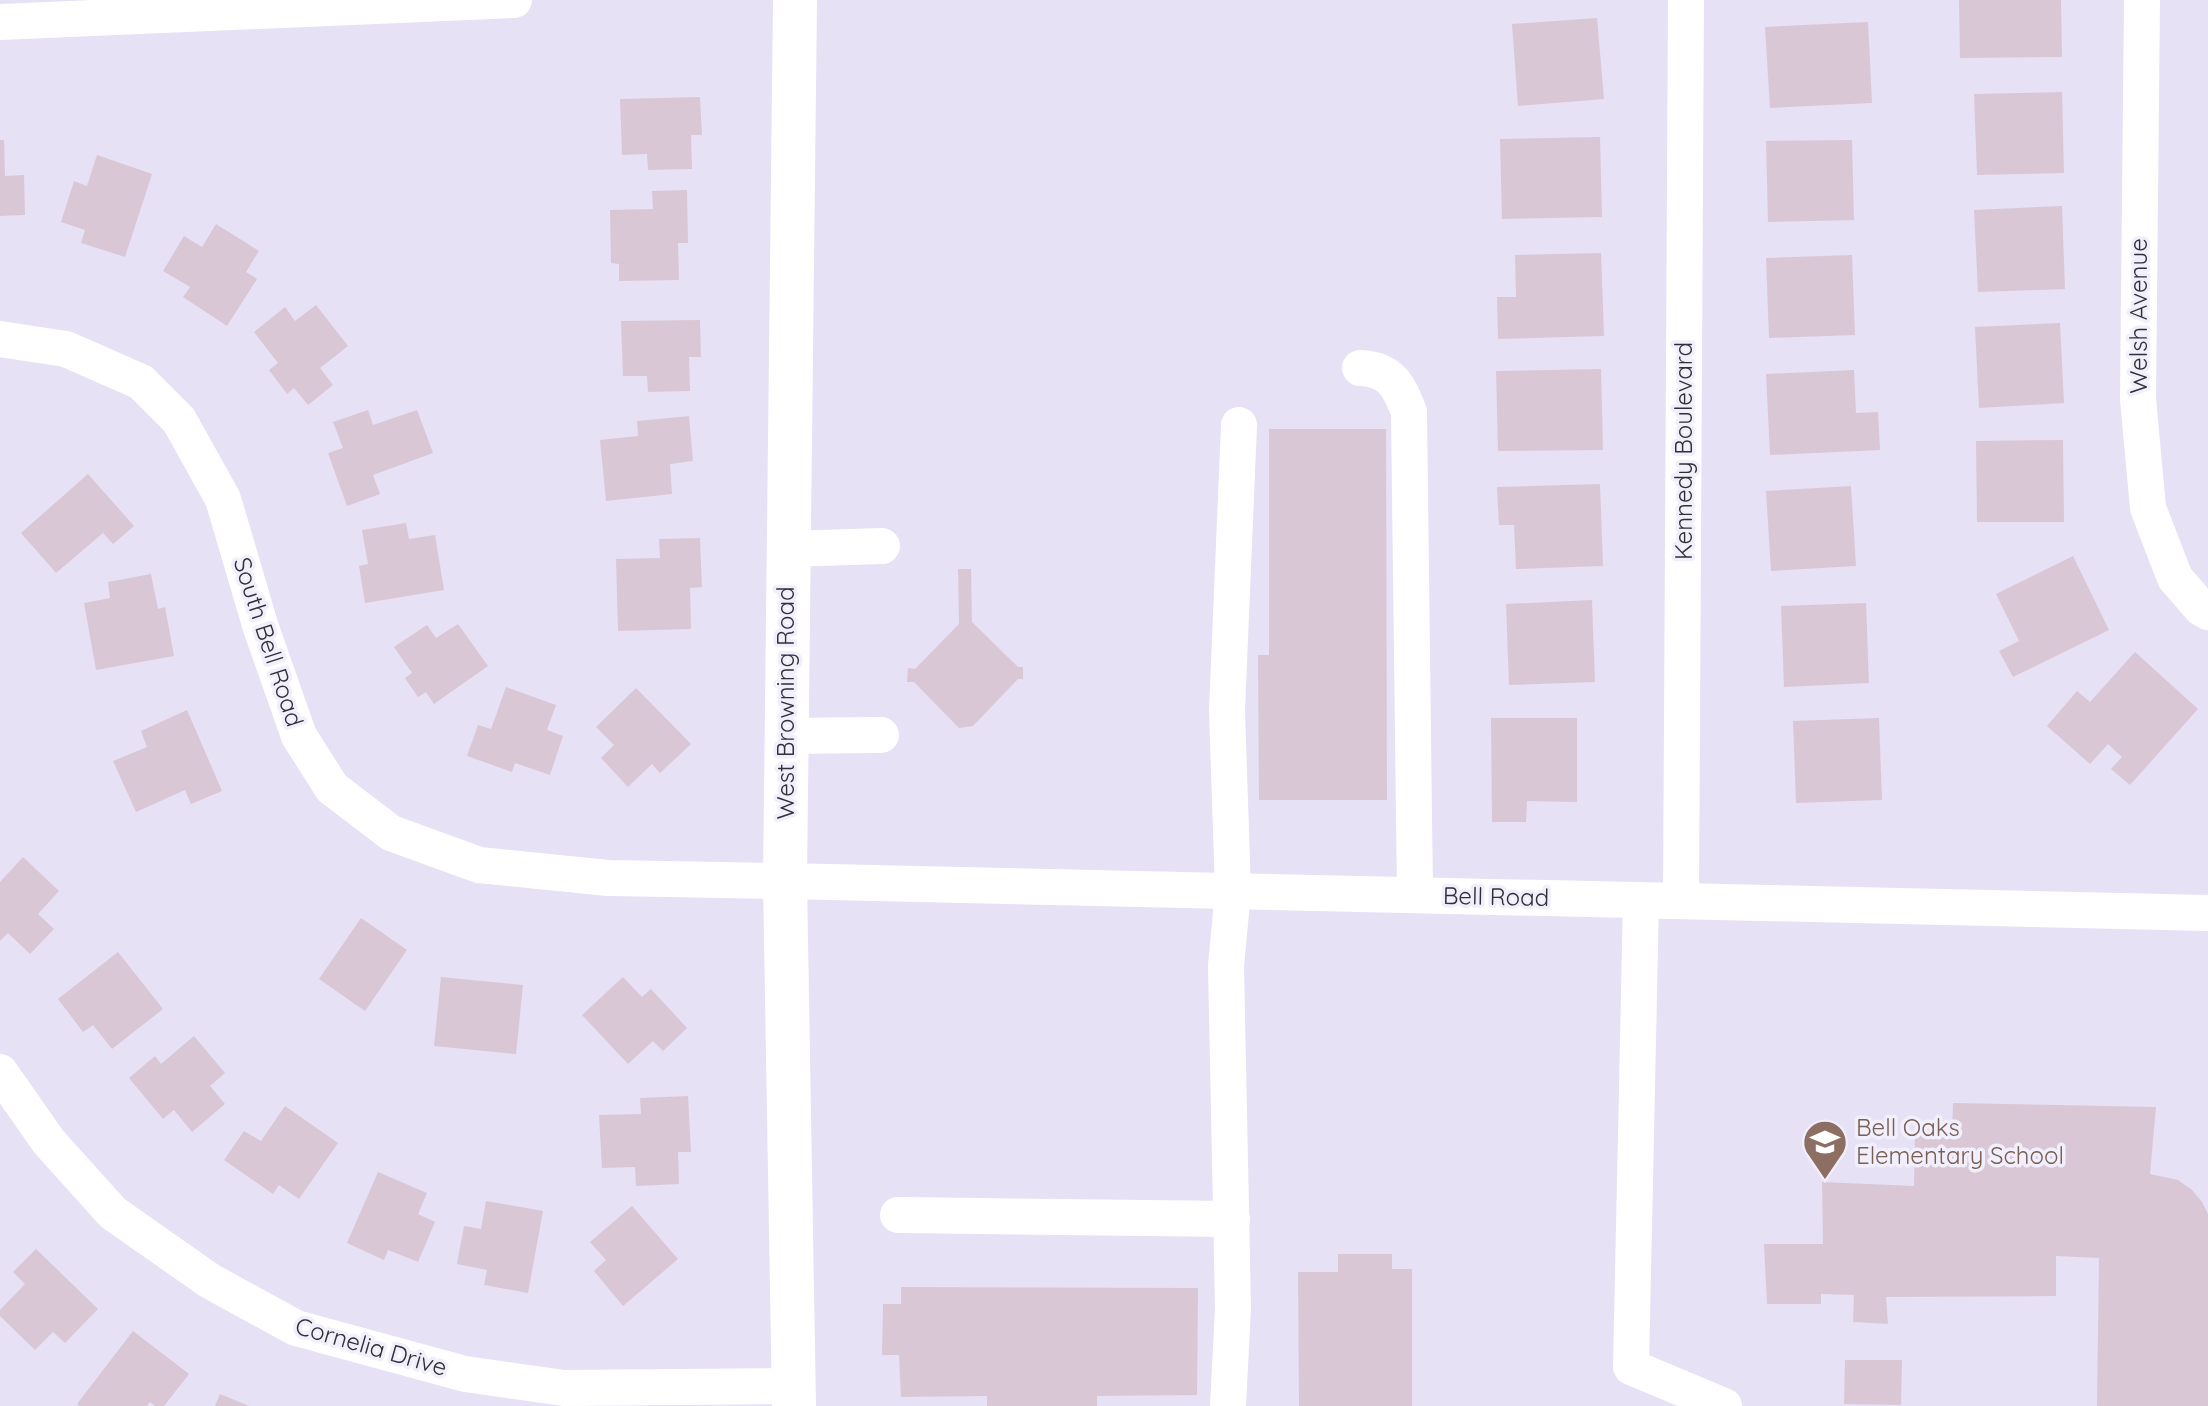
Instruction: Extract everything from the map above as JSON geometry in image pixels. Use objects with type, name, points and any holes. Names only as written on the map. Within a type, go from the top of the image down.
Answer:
[{"type":"main road","name":"West Browning Road","points":[[794,1396],[785,881],[795,0]]},
{"type":"street","points":[[0,22],[514,0]]},
{"type":"street","name":"Kennedy Boulevard","points":[[1681,901],[1686,0]]},
{"type":"street","name":"Welsh Avenue","points":[[2142,0],[2138,399],[2148,508],[2175,578],[2208,612]]},
{"type":"street","name":"South Bell Road","points":[[0,339],[66,349],[141,382],[179,420],[223,499],[261,628],[299,736],[332,788],[391,833],[479,865],[608,878],[785,881]]},
{"type":"street","points":[[1360,368],[1375,368],[1384,372],[1402,394],[1409,412],[1415,895]]},
{"type":"street","points":[[1228,1406],[1233,1308],[1226,966],[1233,891],[1227,711],[1239,425]]},
{"type":"street","points":[[787,549],[882,546]]},
{"type":"street","points":[[787,736],[881,735]]},
{"type":"street","name":"Bell Road","points":[[785,881],[2208,913]]},
{"type":"street","points":[[1641,900],[1631,1367],[1724,1406]]},
{"type":"street","name":"Cornelia Drive","points":[[0,1072],[49,1142],[113,1213],[210,1281],[296,1328],[465,1374],[564,1388],[794,1396]]},
{"type":"street","points":[[898,1215],[1232,1219]]},
{"type":"building","points":[[1959,0],[2061,0],[2062,57],[1960,58]]},
{"type":"building","points":[[1597,18],[1604,99],[1518,106],[1512,24]]},
{"type":"building","points":[[1868,22],[1872,103],[1770,108],[1765,27]]},
{"type":"building","points":[[2062,92],[2064,173],[1977,175],[1974,94]]},
{"type":"building","points":[[700,97],[702,135],[691,135],[692,169],[648,170],[647,154],[622,155],[620,99]]},
{"type":"building","points":[[1600,137],[1602,217],[1502,219],[1500,139]]},
{"type":"building","points":[[0,140],[4,140],[5,176],[24,175],[25,215],[0,216]]},
{"type":"building","points":[[1852,140],[1854,220],[1768,222],[1766,141]]},
{"type":"building","points":[[97,155],[152,174],[125,257],[81,243],[85,230],[61,222],[74,181],[87,186]]},
{"type":"building","points":[[687,190],[688,243],[678,243],[679,280],[619,281],[619,264],[611,263],[610,210],[653,209],[652,191]]},
{"type":"building","points":[[2062,206],[2065,289],[1978,292],[1974,210]]},
{"type":"building","points":[[216,224],[259,251],[246,272],[257,279],[227,326],[183,297],[190,287],[163,271],[184,236],[202,247]]},
{"type":"building","points":[[1601,253],[1604,336],[1498,339],[1497,297],[1516,297],[1515,255]]},
{"type":"building","points":[[1852,255],[1855,335],[1769,338],[1766,258]]},
{"type":"building","points":[[316,305],[348,346],[320,368],[333,385],[308,405],[294,388],[287,394],[269,370],[278,363],[254,332],[285,307],[295,321]]},
{"type":"building","points":[[700,320],[701,357],[689,357],[690,391],[648,392],[647,376],[623,376],[621,321]]},
{"type":"building","points":[[2060,323],[2064,403],[1979,408],[1975,327]]},
{"type":"building","points":[[1601,369],[1603,450],[1498,451],[1496,371]]},
{"type":"building","points":[[1854,370],[1856,413],[1878,412],[1880,450],[1770,455],[1766,374]]},
{"type":"building","points":[[368,410],[373,425],[417,410],[433,453],[373,475],[380,494],[347,506],[328,453],[343,448],[333,422]]},
{"type":"building","points":[[689,416],[693,461],[670,464],[672,494],[606,501],[600,440],[638,436],[637,421]]},
{"type":"building","points":[[1269,429],[1386,429],[1387,800],[1259,800],[1258,655],[1269,655]]},
{"type":"building","points":[[2063,440],[2064,522],[1977,522],[1976,441]]},
{"type":"building","points":[[88,474],[134,526],[113,544],[103,533],[56,573],[21,533]]},
{"type":"building","points":[[1600,484],[1603,566],[1516,569],[1514,525],[1499,525],[1497,487]]},
{"type":"building","points":[[1851,486],[1856,566],[1771,571],[1766,491]]},
{"type":"building","points":[[406,523],[409,539],[435,535],[444,590],[365,603],[359,566],[368,564],[362,530]]},
{"type":"building","points":[[700,538],[702,587],[690,588],[691,629],[618,631],[616,559],[660,558],[659,539]]},
{"type":"building","points":[[2073,556],[2109,630],[2013,677],[1999,651],[2019,641],[1996,594]]},
{"type":"building","points":[[958,569],[971,569],[972,622],[1018,667],[1023,667],[1023,679],[1018,679],[973,726],[959,728],[914,682],[907,682],[908,668],[915,669],[959,624]]},
{"type":"building","points":[[151,574],[158,609],[165,607],[174,656],[96,670],[84,603],[110,598],[108,582]]},
{"type":"building","points":[[1592,600],[1595,682],[1509,685],[1506,604]]},
{"type":"building","points":[[1866,603],[1869,683],[1784,687],[1781,606]]},
{"type":"building","points":[[458,624],[488,666],[434,704],[426,692],[418,697],[405,678],[412,673],[394,647],[427,625],[436,638]]},
{"type":"building","points":[[2135,652],[2198,709],[2130,785],[2111,769],[2122,757],[2108,744],[2090,764],[2047,726],[2077,691],[2090,702]]},
{"type":"building","points":[[506,687],[556,705],[547,730],[563,736],[550,775],[515,763],[512,772],[467,756],[478,725],[491,729]]},
{"type":"building","points":[[636,688],[691,744],[660,773],[652,764],[628,787],[601,758],[614,745],[596,727]]},
{"type":"building","points":[[187,710],[222,791],[191,804],[185,790],[136,812],[113,761],[147,747],[141,731]]},
{"type":"building","points":[[1491,718],[1577,718],[1577,802],[1527,801],[1526,822],[1492,822]]},
{"type":"building","points":[[1879,718],[1882,800],[1796,803],[1793,721]]},
{"type":"building","points":[[23,857],[59,891],[38,914],[54,929],[30,954],[8,933],[0,941],[0,882]]},
{"type":"building","points":[[361,918],[407,950],[365,1011],[319,979]]},
{"type":"building","points":[[118,952],[163,1009],[112,1049],[93,1025],[83,1032],[58,999]]},
{"type":"building","points":[[441,977],[523,985],[516,1054],[434,1046]]},
{"type":"building","points":[[623,977],[642,997],[651,989],[687,1028],[663,1051],[653,1041],[628,1064],[582,1015]]},
{"type":"building","points":[[194,1036],[225,1073],[210,1086],[225,1104],[192,1132],[174,1110],[163,1119],[129,1078],[155,1056],[161,1064]]},
{"type":"building","points":[[688,1096],[691,1152],[678,1152],[679,1184],[636,1186],[635,1167],[602,1168],[599,1115],[641,1114],[640,1098]]},
{"type":"building","name":"Bell Oaks Elementary School","points":[[1953,1103],[2156,1107],[2150,1174],[2178,1180],[2192,1190],[2208,1214],[2208,1406],[2097,1406],[2099,1258],[2056,1256],[2056,1296],[1886,1297],[1888,1324],[1853,1322],[1854,1295],[1821,1294],[1821,1304],[1767,1304],[1764,1244],[1823,1244],[1822,1182],[1914,1186],[1915,1130],[1952,1131]]},
{"type":"building","points":[[285,1106],[338,1143],[299,1199],[279,1185],[273,1194],[224,1160],[244,1131],[261,1141]]},
{"type":"building","points":[[378,1172],[427,1193],[418,1214],[435,1222],[418,1262],[388,1250],[384,1260],[347,1243]]},
{"type":"building","points":[[486,1201],[543,1211],[528,1293],[484,1285],[487,1270],[457,1264],[464,1226],[481,1229]]},
{"type":"building","points":[[632,1206],[678,1259],[623,1306],[594,1271],[606,1260],[590,1242]]},
{"type":"building","points":[[36,1249],[98,1309],[65,1343],[53,1332],[35,1350],[0,1316],[0,1310],[25,1284],[13,1272]]},
{"type":"building","points":[[1338,1254],[1392,1254],[1392,1269],[1412,1269],[1412,1406],[1299,1406],[1298,1272],[1338,1272]]},
{"type":"building","points":[[901,1287],[1198,1288],[1197,1395],[1097,1396],[1097,1406],[987,1406],[987,1396],[901,1397],[899,1355],[882,1355],[883,1304],[901,1304]]},
{"type":"building","points":[[133,1331],[189,1374],[164,1406],[155,1406],[150,1402],[147,1406],[79,1406],[77,1404]]},
{"type":"building","points":[[1845,1360],[1902,1360],[1901,1405],[1844,1404]]},
{"type":"building","points":[[220,1394],[249,1406],[215,1406]]},
{"type":"place","name":"Bell Oaks Elementary School","points":[[1825,1181]]}]
